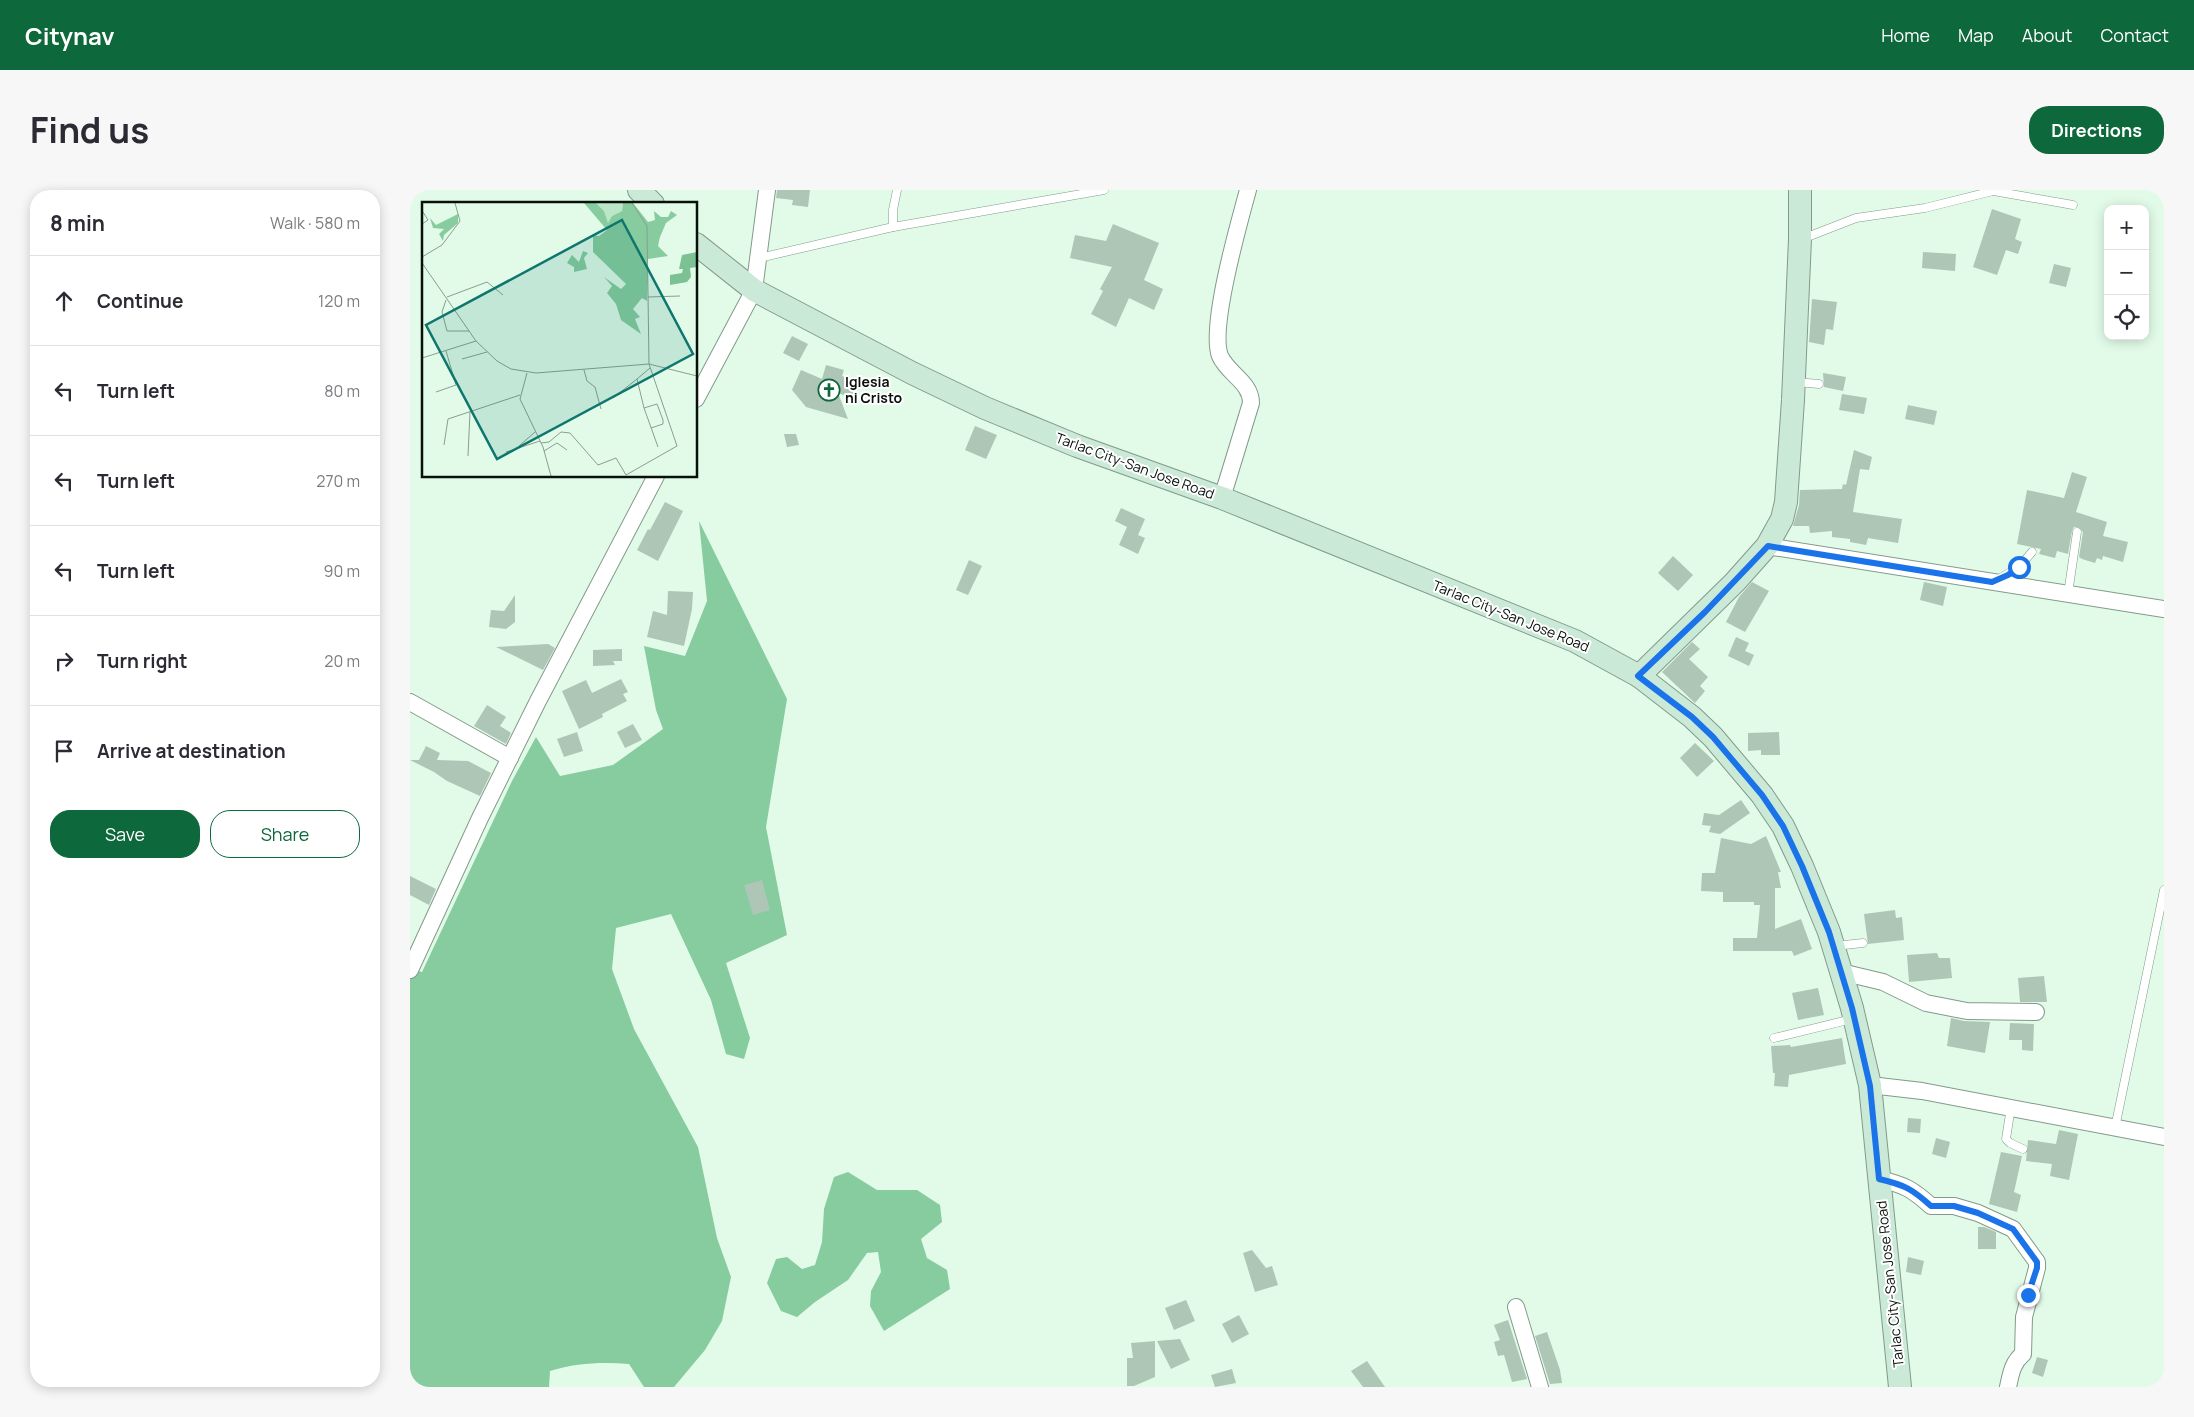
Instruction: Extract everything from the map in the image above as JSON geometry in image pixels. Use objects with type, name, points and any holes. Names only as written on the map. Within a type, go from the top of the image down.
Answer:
[{"type":"main road","points":[[639,190],[651,202]]},
{"type":"main road","points":[[1638,676],[1705,612],[1768,546],[1782,519],[1786,502],[1794,381],[1800,239],[1800,190]]},
{"type":"main road","name":"Tarlac City-San Jose Road","points":[[698,246],[754,290],[895,365],[986,408],[1077,446],[1222,498],[1504,613],[1542,626],[1606,656],[1638,676],[1692,717],[1713,737],[1767,803],[1783,826],[1802,866],[1833,946],[1854,1019],[1870,1086],[1900,1387]]},
{"type":"street","points":[[698,396],[754,290],[767,190]]},
{"type":"street","points":[[1222,498],[1251,403],[1248,390],[1227,367],[1220,356],[1218,339],[1225,285],[1248,190]]},
{"type":"street","points":[[410,970],[414,951],[510,758],[655,478]]},
{"type":"street","points":[[1768,546],[2164,609]]},
{"type":"street","points":[[410,702],[510,758]]},
{"type":"street","points":[[1840,972],[1883,982],[1926,1003],[1967,1011],[2036,1012]]},
{"type":"street","points":[[1870,1086],[1922,1091],[2164,1137]]},
{"type":"street","points":[[1879,1179],[1900,1184],[1914,1190],[1931,1206],[1954,1206],[1978,1213],[2013,1229],[2037,1262],[2024,1317],[2023,1354],[2016,1360],[2013,1366],[2008,1387]]},
{"type":"street","points":[[1516,1307],[1540,1387]]},
{"type":"lane","points":[[893,227],[893,210],[897,190]]},
{"type":"lane","points":[[758,258],[893,227],[1104,190]]},
{"type":"lane","points":[[1800,239],[1856,218],[1925,208],[1989,191],[2073,205]]},
{"type":"lane","points":[[1794,381],[1819,384]]},
{"type":"lane","points":[[2068,594],[2077,532]]},
{"type":"lane","points":[[1992,582],[2008,575],[2019,567],[2032,552]]},
{"type":"lane","points":[[2115,1128],[2164,890]]},
{"type":"lane","points":[[1833,946],[1863,943]]},
{"type":"lane","points":[[1774,1038],[1854,1019]]},
{"type":"lane","points":[[2011,1107],[2006,1139],[2023,1149]]},
{"type":"green space","points":[[699,521],[787,699],[766,827],[787,935],[726,963],[750,1038],[744,1059],[726,1054],[711,1000],[671,914],[616,928],[612,969],[634,1029],[698,1147],[717,1238],[731,1277],[722,1321],[705,1350],[674,1387],[644,1387],[629,1364],[609,1363],[579,1365],[550,1371],[549,1387],[410,1387],[410,969],[422,972],[512,781],[536,737],[560,776],[613,765],[663,729],[656,710],[644,646],[685,656],[707,601]]},
{"type":"green space","points":[[848,1172],[877,1190],[917,1190],[940,1205],[942,1222],[921,1239],[927,1258],[947,1270],[950,1289],[884,1331],[870,1306],[871,1291],[881,1272],[878,1252],[867,1253],[848,1280],[815,1302],[797,1317],[781,1311],[767,1283],[776,1259],[787,1257],[802,1269],[815,1265],[822,1242],[824,1209],[834,1177]]},
{"type":"building","points":[[777,190],[810,190],[808,207],[792,205],[793,200],[776,198]]},
{"type":"building","points":[[1992,209],[2021,219],[2015,239],[2022,242],[2018,254],[2006,250],[1997,275],[1973,267]]},
{"type":"building","points":[[1113,224],[1159,243],[1144,280],[1163,289],[1154,310],[1129,298],[1116,327],[1091,314],[1103,291],[1100,289],[1112,267],[1070,258],[1075,235],[1106,241]]},
{"type":"building","points":[[1923,252],[1956,254],[1955,271],[1922,268]]},
{"type":"building","points":[[2054,264],[2071,268],[2066,287],[2049,283]]},
{"type":"building","points":[[1812,299],[1837,302],[1833,330],[1826,329],[1824,345],[1809,342]]},
{"type":"building","points":[[792,336],[808,344],[799,361],[783,353]]},
{"type":"building","points":[[826,365],[844,370],[842,376],[860,383],[854,399],[838,393],[848,419],[806,407],[792,390],[801,370],[822,379]]},
{"type":"building","points":[[1823,373],[1846,377],[1843,391],[1824,387]]},
{"type":"building","points":[[1842,394],[1867,398],[1864,414],[1839,410]]},
{"type":"building","points":[[1908,405],[1937,411],[1934,425],[1905,419]]},
{"type":"building","points":[[975,426],[997,435],[986,459],[965,450]]},
{"type":"building","points":[[784,434],[796,434],[799,445],[787,447]]},
{"type":"building","points":[[1854,450],[1872,457],[1869,470],[1860,469],[1853,512],[1902,519],[1898,543],[1868,538],[1866,545],[1850,542],[1850,539],[1832,537],[1832,531],[1810,533],[1809,526],[1793,526],[1799,505],[1800,490],[1842,489],[1843,484],[1846,485]]},
{"type":"building","points":[[2072,472],[2087,477],[2076,512],[2107,522],[2103,536],[2128,542],[2123,562],[2103,556],[2102,560],[2097,558],[2095,563],[2079,557],[2083,532],[2078,527],[2074,527],[2072,531],[2068,554],[2057,551],[2055,558],[2039,554],[2041,549],[2017,544],[2027,490],[2064,498]]},
{"type":"building","points":[[665,502],[683,511],[658,561],[637,550]]},
{"type":"building","points":[[1121,508],[1145,519],[1138,535],[1145,538],[1138,554],[1119,545],[1127,527],[1115,521]]},
{"type":"building","points":[[1673,556],[1693,575],[1678,591],[1658,573]]},
{"type":"building","points":[[969,560],[982,566],[968,595],[956,590]]},
{"type":"building","points":[[1752,582],[1769,591],[1745,632],[1726,622],[1739,597]]},
{"type":"building","points":[[1924,582],[1947,587],[1943,606],[1920,600]]},
{"type":"building","points":[[668,591],[693,592],[692,609],[684,646],[647,637],[653,611],[667,615]]},
{"type":"building","points":[[515,595],[515,622],[506,629],[489,627],[491,610],[504,611]]},
{"type":"building","points":[[1736,637],[1749,643],[1745,651],[1754,655],[1749,666],[1728,656]]},
{"type":"building","points":[[1692,642],[1700,649],[1689,659],[1708,677],[1700,686],[1705,691],[1695,703],[1662,672]]},
{"type":"building","points":[[548,644],[555,648],[543,670],[496,647]]},
{"type":"building","points":[[622,649],[622,661],[613,661],[615,665],[593,666],[593,650]]},
{"type":"building","points":[[621,679],[628,692],[623,694],[627,701],[602,714],[603,717],[579,729],[562,691],[586,680],[592,693]]},
{"type":"building","points":[[487,705],[506,717],[500,726],[511,733],[506,744],[474,726]]},
{"type":"building","points":[[633,724],[642,740],[625,748],[617,732]]},
{"type":"building","points":[[577,732],[583,751],[564,757],[557,739]]},
{"type":"building","points":[[1779,732],[1780,755],[1761,755],[1761,750],[1748,751],[1748,733]]},
{"type":"building","points":[[1695,743],[1714,761],[1697,777],[1680,758]]},
{"type":"building","points":[[426,746],[440,753],[437,760],[468,761],[491,773],[480,796],[447,781],[410,760],[419,760]]},
{"type":"building","points":[[1741,800],[1750,813],[1720,834],[1709,832],[1711,826],[1702,825],[1704,813],[1719,815]]},
{"type":"building","points":[[1766,836],[1781,872],[1778,872],[1781,888],[1775,888],[1775,929],[1801,919],[1812,949],[1794,956],[1792,951],[1733,951],[1733,938],[1757,938],[1760,905],[1754,905],[1754,902],[1723,902],[1723,892],[1701,891],[1702,873],[1715,873],[1721,838],[1751,844]]},
{"type":"building","points":[[410,876],[436,889],[429,905],[410,895]]},
{"type":"building","points":[[762,880],[770,910],[753,915],[744,885]]},
{"type":"building","points":[[1895,910],[1896,918],[1902,917],[1904,940],[1868,944],[1864,914]]},
{"type":"building","points":[[1937,953],[1939,958],[1950,958],[1952,978],[1909,982],[1907,955]]},
{"type":"building","points":[[2044,976],[2047,1002],[2020,1002],[2018,978]]},
{"type":"building","points":[[1818,988],[1824,1015],[1798,1020],[1792,993]]},
{"type":"building","points":[[1951,1018],[1964,1021],[1990,1022],[1985,1053],[1947,1046]]},
{"type":"building","points":[[2010,1023],[2034,1024],[2033,1051],[2022,1050],[2022,1040],[2009,1040]]},
{"type":"building","points":[[1842,1038],[1846,1064],[1789,1075],[1788,1087],[1774,1086],[1775,1073],[1773,1073],[1771,1046],[1790,1045],[1791,1047]]},
{"type":"building","points":[[1908,1118],[1921,1119],[1920,1133],[1907,1132]]},
{"type":"building","points":[[2059,1130],[2078,1134],[2069,1180],[2050,1176],[2052,1164],[2026,1161],[2028,1140],[2056,1144]]},
{"type":"building","points":[[1936,1138],[1950,1142],[1946,1158],[1932,1154]]},
{"type":"building","points":[[2001,1152],[2022,1156],[2014,1192],[2021,1195],[2017,1212],[1989,1204]]},
{"type":"building","points":[[1978,1227],[1984,1227],[1996,1232],[1996,1249],[1978,1249]]},
{"type":"building","points":[[1252,1250],[1266,1268],[1272,1266],[1278,1285],[1255,1292],[1243,1253]]},
{"type":"building","points":[[1908,1257],[1924,1261],[1921,1275],[1906,1272]]},
{"type":"building","points":[[1186,1300],[1195,1321],[1174,1330],[1165,1308]]},
{"type":"building","points":[[1239,1315],[1249,1334],[1232,1343],[1222,1324]]},
{"type":"building","points":[[1508,1320],[1527,1379],[1512,1382],[1504,1355],[1498,1356],[1494,1342],[1500,1340],[1494,1325]]},
{"type":"building","points":[[1547,1332],[1560,1370],[1562,1383],[1550,1384],[1535,1336]]},
{"type":"building","points":[[1180,1339],[1190,1360],[1171,1369],[1157,1341]]},
{"type":"building","points":[[1155,1341],[1155,1377],[1134,1386],[1127,1386],[1127,1358],[1133,1358],[1131,1343]]},
{"type":"building","points":[[2037,1357],[2048,1360],[2043,1377],[2032,1373]]},
{"type":"building","points":[[1367,1361],[1385,1387],[1363,1387],[1351,1371]]},
{"type":"building","points":[[1232,1369],[1236,1383],[1215,1387],[1211,1375]]},
{"type":"place","name":"Iglesia ni Cristo","points":[[829,390]]},
{"type":"route","points":[[2019,567],[2008,575],[1992,582],[1768,546],[1735,582],[1638,676],[1692,717],[1713,737],[1762,795],[1783,826],[1802,866],[1829,932],[1852,1008],[1870,1086],[1879,1179],[1900,1184],[1914,1190],[1931,1206],[1954,1206],[1978,1213],[2013,1229],[2037,1262],[2037,1268],[2028,1295]]}]
